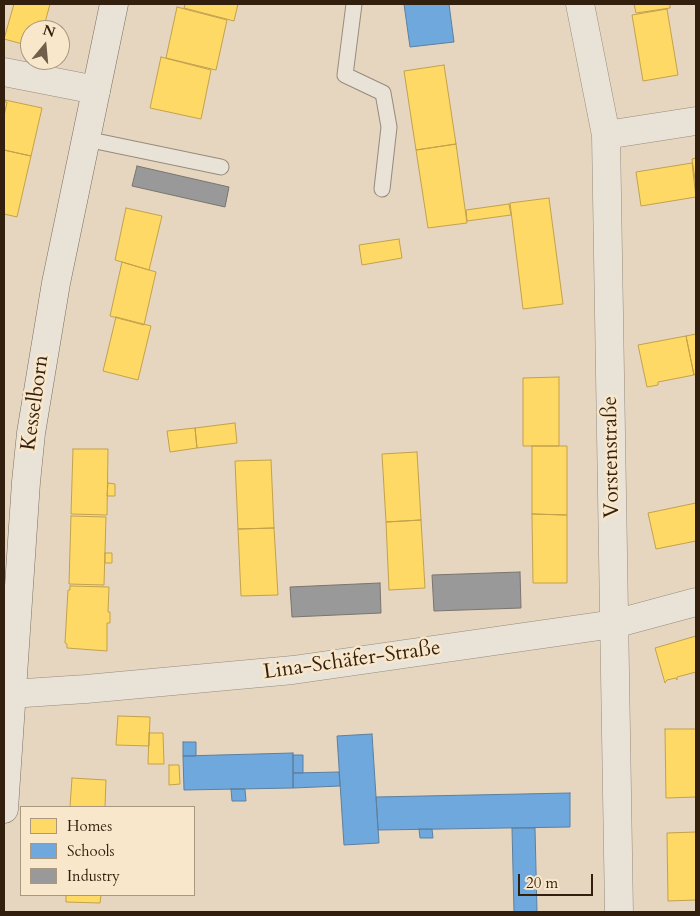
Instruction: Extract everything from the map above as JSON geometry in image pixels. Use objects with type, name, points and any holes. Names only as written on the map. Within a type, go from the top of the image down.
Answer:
[{"type":"street","name":"Kesselborn","points":[[4,809],[8,693],[31,433],[56,283],[114,4]]},
{"type":"street","name":"Vorstenstraße","points":[[580,4],[606,135],[619,912]]},
{"type":"street","points":[[4,72],[96,90]]},
{"type":"street","points":[[606,135],[696,122]]},
{"type":"street","name":"Lina-Schäfer-Straße","points":[[8,693],[86,689],[293,670],[614,624],[696,602]]},
{"type":"lane","points":[[354,4],[345,75],[383,93],[389,127],[382,190]]},
{"type":"lane","points":[[86,139],[221,167]]},
{"type":"building: Homes","points":[[14,4],[50,4],[46,20],[20,20],[20,43],[4,39]]},
{"type":"building: Homes","points":[[185,4],[238,4],[234,21],[184,8]]},
{"type":"building: Homes","points":[[634,4],[670,4],[670,8],[636,13]]},
{"type":"building: Homes","points":[[177,7],[227,20],[216,70],[166,58]]},
{"type":"building: Homes","points":[[667,9],[678,75],[643,81],[632,15]]},
{"type":"building: Homes","points":[[161,57],[211,70],[201,119],[150,108]]},
{"type":"building: Homes","points":[[444,65],[456,144],[416,150],[404,71]]},
{"type":"building: Homes","points":[[5,100],[42,108],[31,156],[4,150],[4,116],[7,102]]},
{"type":"building: Homes","points":[[456,144],[467,223],[428,228],[416,150]]},
{"type":"building: Homes","points":[[4,150],[31,156],[17,217],[4,214]]},
{"type":"building: Homes","points":[[696,158],[696,186],[692,159]]},
{"type":"building: Homes","points":[[692,163],[696,197],[641,206],[636,172]]},
{"type":"building: Homes","points":[[549,198],[563,304],[523,309],[510,203]]},
{"type":"building: Homes","points":[[509,204],[511,215],[467,221],[466,210]]},
{"type":"building: Homes","points":[[126,208],[162,216],[149,270],[115,260]]},
{"type":"building: Homes","points":[[399,239],[402,258],[362,265],[359,245]]},
{"type":"building: Homes","points":[[122,262],[156,272],[144,325],[110,316]]},
{"type":"building: Homes","points":[[116,317],[151,326],[138,380],[103,371]]},
{"type":"building: Homes","points":[[696,334],[696,374],[694,375],[686,336]]},
{"type":"building: Homes","points":[[686,336],[694,375],[658,382],[658,385],[647,387],[638,345]]},
{"type":"building: Homes","points":[[559,377],[559,446],[523,446],[523,378]]},
{"type":"building: Homes","points":[[235,423],[237,443],[197,448],[195,428]]},
{"type":"building: Homes","points":[[195,428],[197,448],[170,452],[167,431]]},
{"type":"building: Homes","points":[[532,446],[567,446],[567,515],[532,514]]},
{"type":"building: Homes","points":[[73,449],[108,449],[107,515],[71,514]]},
{"type":"building: Homes","points":[[417,452],[421,520],[386,522],[382,454]]},
{"type":"building: Homes","points":[[271,460],[274,528],[238,529],[235,461]]},
{"type":"building: Homes","points":[[108,483],[115,484],[115,496],[107,496]]},
{"type":"building: Homes","points":[[696,503],[696,541],[656,549],[648,513]]},
{"type":"building: Homes","points":[[532,514],[567,515],[567,583],[533,583]]},
{"type":"building: Homes","points":[[71,516],[106,517],[104,585],[69,584]]},
{"type":"building: Homes","points":[[421,520],[425,588],[389,590],[386,522]]},
{"type":"building: Homes","points":[[274,528],[278,595],[241,596],[238,529]]},
{"type":"building: Homes","points":[[105,553],[112,553],[112,563],[105,563]]},
{"type":"building: Homes","points":[[70,586],[109,587],[108,612],[110,612],[110,623],[107,623],[107,651],[67,648],[65,643],[68,590],[70,590]]},
{"type":"building: Homes","points":[[696,636],[696,672],[677,677],[677,680],[676,678],[667,680],[665,683],[655,648]]},
{"type":"building: Homes","points":[[118,716],[150,717],[149,746],[116,745]]},
{"type":"building: Homes","points":[[665,729],[696,729],[696,797],[666,798]]},
{"type":"building: Homes","points":[[149,733],[163,733],[164,764],[148,764]]},
{"type":"building: Homes","points":[[169,765],[179,765],[180,784],[169,785]]},
{"type":"building: Homes","points":[[72,778],[106,780],[105,806],[70,806]]},
{"type":"building: Homes","points":[[696,832],[696,900],[668,901],[667,833]]},
{"type":"building: Homes","points":[[66,896],[101,896],[100,903],[66,902]]},
{"type":"building: Schools","points":[[404,4],[449,4],[454,42],[410,47]]},
{"type":"building: Schools","points":[[372,734],[379,843],[344,845],[337,736]]},
{"type":"building: Schools","points":[[183,742],[196,742],[196,756],[183,756]]},
{"type":"building: Schools","points":[[293,753],[293,788],[184,790],[183,756]]},
{"type":"building: Schools","points":[[293,755],[303,755],[303,773],[293,773]]},
{"type":"building: Schools","points":[[339,772],[340,786],[293,788],[293,773]]},
{"type":"building: Schools","points":[[231,789],[245,789],[246,801],[232,801]]},
{"type":"building: Schools","points":[[570,793],[570,827],[378,830],[376,797]]},
{"type":"building: Schools","points":[[512,828],[535,828],[537,912],[514,912]]},
{"type":"building: Schools","points":[[419,829],[432,829],[433,838],[420,838]]},
{"type":"building: Industry","points":[[137,166],[229,187],[225,207],[132,186]]},
{"type":"building: Industry","points":[[520,572],[521,608],[434,611],[432,575]]},
{"type":"building: Industry","points":[[380,583],[381,613],[292,617],[290,587]]}]
